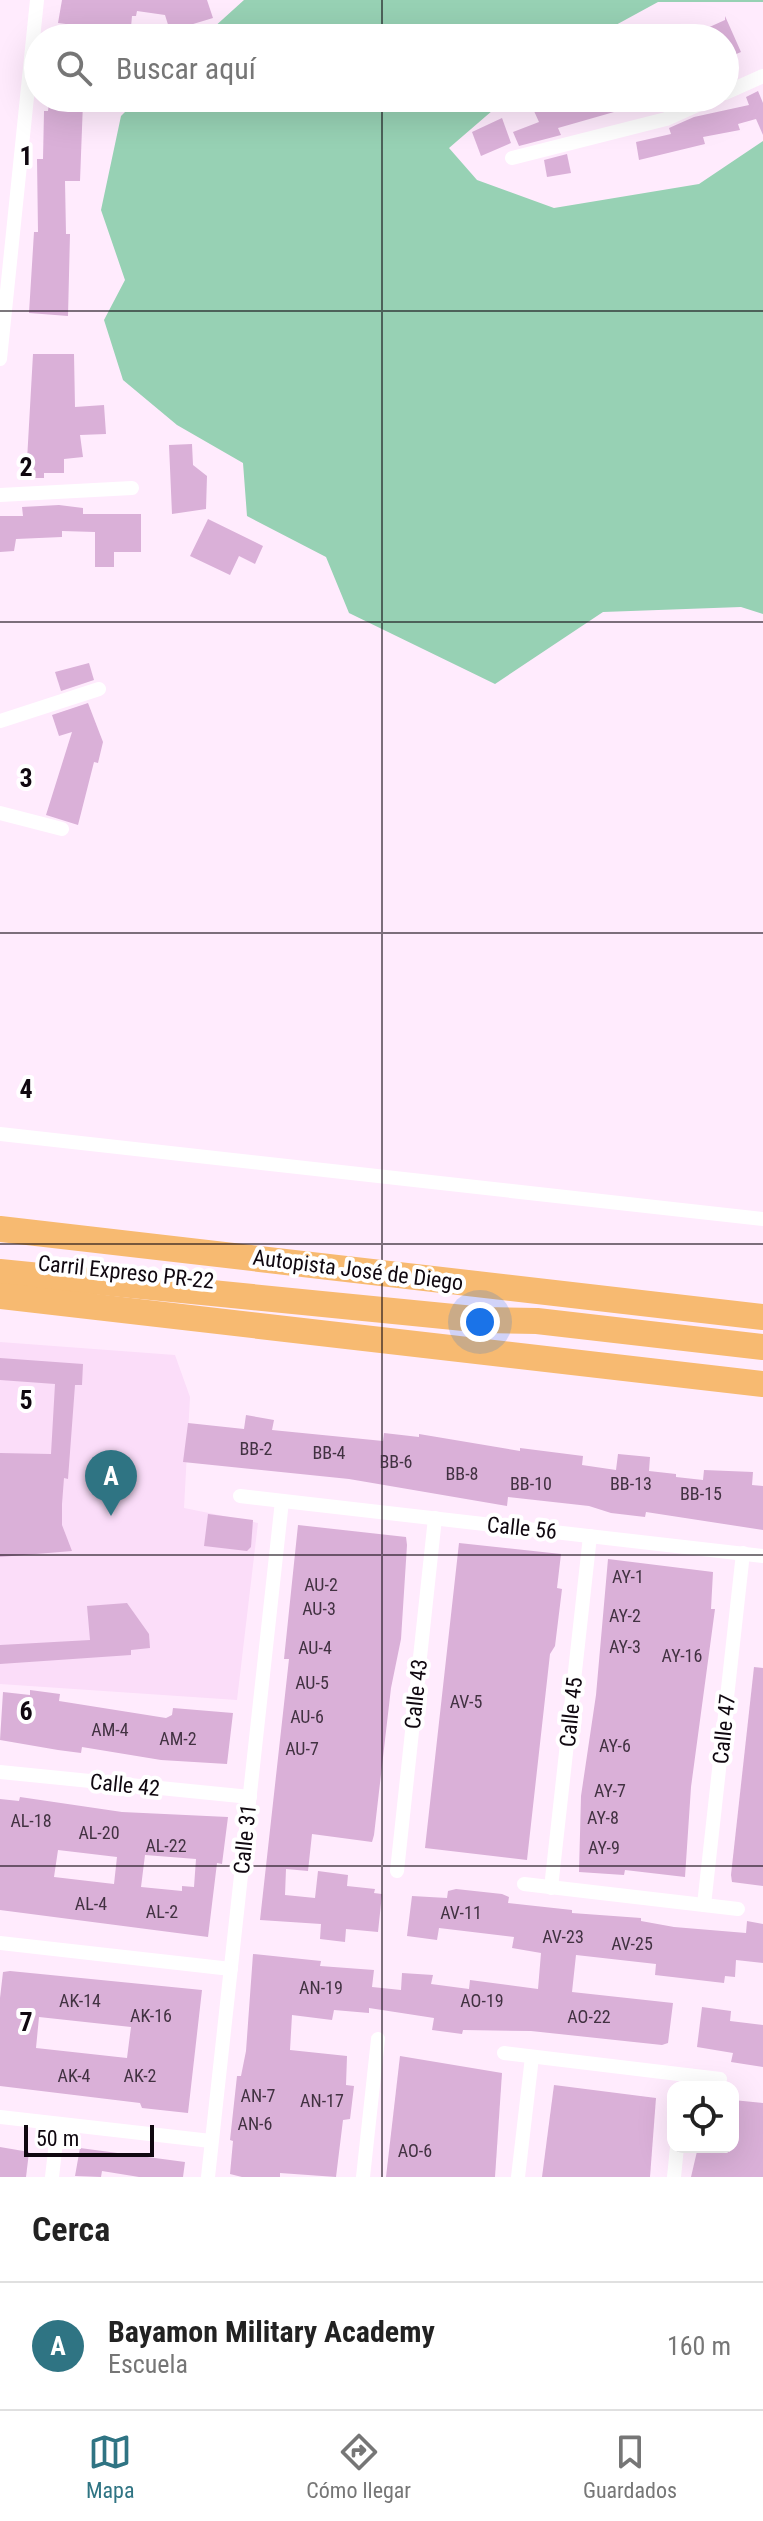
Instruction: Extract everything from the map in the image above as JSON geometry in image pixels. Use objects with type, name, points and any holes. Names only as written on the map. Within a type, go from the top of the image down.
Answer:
[{"type":"highway","name":"Autopista José de Diego","points":[[0,1229],[763,1317]]},
{"type":"highway","name":"Carril Expreso PR-22","points":[[0,1258],[483,1309],[537,1321]]},
{"type":"highway","name":"Carril Expreso PR-22","points":[[0,1272],[484,1320],[537,1321],[763,1347]]},
{"type":"highway","points":[[0,1296],[763,1384]]},
{"type":"street","points":[[35,24],[37,0]]},
{"type":"street","points":[[739,87],[763,76]]},
{"type":"street","points":[[0,359],[25,112]]},
{"type":"street","points":[[512,158],[666,119],[682,112]]},
{"type":"street","points":[[0,495],[132,488]]},
{"type":"street","points":[[0,721],[99,689]]},
{"type":"street","points":[[0,813],[62,829]]},
{"type":"street","points":[[0,1134],[763,1219]]},
{"type":"street","name":"Calle 56","points":[[240,1496],[763,1556]]},
{"type":"street","name":"Calle 31","points":[[208,2177],[282,1501]]},
{"type":"street","name":"Calle 43","points":[[397,1871],[435,1518]]},
{"type":"street","name":"Calle 45","points":[[551,1888],[590,1536]]},
{"type":"street","name":"Calle 47","points":[[704,1905],[743,1553]]},
{"type":"street","name":"Calle 42","points":[[0,1772],[250,1797]]},
{"type":"street","points":[[524,1884],[738,1909]]},
{"type":"street","points":[[0,1943],[231,1969]]},
{"type":"street","points":[[363,2177],[378,2039]]},
{"type":"street","points":[[504,2053],[685,2081],[720,2079]]},
{"type":"street","points":[[518,2177],[532,2057]]},
{"type":"street","points":[[0,2117],[211,2141]]},
{"type":"street","points":[[52,2177],[58,2124]]},
{"type":"street","points":[[674,2177],[676,2153]]},
{"type":"shaded area","points":[[0,1342],[175,1355],[190,1397],[184,1508],[258,1523],[237,1700],[0,1684]]},
{"type":"green space","points":[[244,0],[763,0],[658,2],[618,24],[217,24]]},
{"type":"green space","points":[[125,112],[491,112],[449,148],[477,180],[554,208],[699,184],[763,141],[763,614],[741,607],[603,612],[495,684],[349,613],[326,557],[247,516],[243,463],[177,425],[123,380],[104,320],[125,280],[101,210],[121,116]]},
{"type":"building","points":[[62,0],[207,0],[213,18],[193,24],[168,24],[165,15],[137,11],[136,16],[132,16],[131,24],[58,23]]},
{"type":"building","points":[[758,91],[763,103],[763,135],[756,119],[738,124],[740,130],[703,137],[705,144],[639,160],[636,142],[671,134],[669,128],[694,117],[717,112],[739,112],[739,107],[749,105],[746,97]]},
{"type":"building","points":[[44,112],[83,112],[80,181],[65,181],[66,234],[70,234],[68,316],[29,313],[34,232],[38,232],[37,159],[43,159]]},
{"type":"building","points":[[534,112],[614,112],[558,128],[561,135],[519,146],[513,132],[539,122]]},
{"type":"building","points":[[502,118],[511,143],[481,156],[472,132]]},
{"type":"building","points":[[567,154],[571,173],[547,177],[544,160]]},
{"type":"building","points":[[33,354],[74,354],[75,407],[104,405],[106,434],[80,435],[83,457],[64,459],[64,473],[44,473],[44,478],[26,478]]},
{"type":"building","points":[[192,444],[193,465],[207,476],[206,509],[172,514],[169,445]]},
{"type":"building","points":[[59,505],[83,508],[83,514],[141,514],[141,552],[114,552],[114,567],[95,567],[95,532],[62,531],[62,537],[16,539],[14,551],[0,552],[0,516],[23,516],[22,507]]},
{"type":"building","points":[[208,519],[263,546],[255,564],[239,556],[230,575],[190,556]]},
{"type":"building","points":[[89,663],[94,680],[61,691],[55,672]]},
{"type":"building","points":[[88,703],[103,742],[98,763],[94,762],[78,825],[46,815],[72,732],[59,736],[52,715]]},
{"type":"building","points":[[0,1358],[83,1364],[82,1385],[75,1385],[68,1479],[64,1478],[62,1504],[62,1525],[72,1551],[0,1557],[0,1453],[51,1454],[55,1384],[0,1380]]},
{"type":"building","points":[[246,1415],[274,1420],[272,1430],[383,1441],[384,1433],[419,1437],[419,1434],[520,1451],[520,1448],[583,1456],[582,1465],[616,1470],[618,1454],[650,1457],[649,1471],[676,1474],[676,1477],[703,1480],[704,1470],[753,1472],[752,1485],[763,1486],[763,1530],[646,1512],[645,1517],[611,1513],[589,1506],[508,1497],[507,1506],[349,1479],[183,1462],[188,1423],[244,1429]]},
{"type":"building","points":[[208,1514],[253,1520],[251,1547],[247,1551],[204,1546]]},
{"type":"building","points":[[298,1525],[406,1537],[407,1545],[401,1639],[391,1688],[372,1842],[312,1834],[308,1871],[286,1869],[285,1895],[315,1898],[318,1871],[348,1875],[347,1886],[375,1889],[374,1893],[382,1894],[378,1932],[346,1929],[345,1942],[320,1939],[321,1924],[260,1920],[289,1659],[284,1659]]},
{"type":"building","points":[[459,1543],[561,1554],[557,1588],[562,1589],[555,1646],[550,1654],[527,1860],[425,1848]]},
{"type":"building","points":[[608,1559],[713,1572],[711,1609],[715,1609],[691,1787],[685,1877],[625,1870],[624,1875],[579,1872],[581,1796],[596,1695]]},
{"type":"building","points":[[127,1603],[149,1634],[150,1648],[131,1650],[131,1655],[0,1664],[0,1645],[90,1640],[87,1606]]},
{"type":"building","points":[[754,1667],[763,1668],[763,1886],[732,1882],[731,1875]]},
{"type":"building","points":[[30,1690],[60,1694],[59,1701],[166,1718],[172,1715],[173,1708],[233,1713],[227,1764],[161,1760],[82,1747],[81,1753],[0,1740],[3,1692],[30,1695]]},
{"type":"building","points":[[20,1797],[122,1812],[228,1817],[222,1864],[217,1863],[208,1937],[0,1910],[0,1799],[19,1801]],"holes":[[[58,1850],[117,1857],[114,1884],[54,1877]],[[145,1855],[196,1859],[194,1887],[182,1886],[182,1891],[141,1887]]]},
{"type":"building","points":[[456,1889],[502,1894],[509,1897],[508,1903],[572,1910],[572,1913],[641,1918],[641,1921],[674,1927],[746,1933],[747,1921],[763,1924],[763,1963],[736,1960],[735,1977],[725,1976],[724,1983],[655,1975],[656,1964],[576,1955],[572,1992],[673,2003],[668,2043],[662,2045],[531,2031],[463,2030],[462,2034],[432,2030],[434,2018],[369,2008],[369,2013],[334,2010],[332,2020],[292,2015],[290,2050],[347,2056],[346,2085],[354,2086],[350,2119],[343,2120],[336,2177],[280,2173],[280,2177],[242,2177],[230,2174],[233,2141],[230,2140],[237,2076],[241,2076],[246,2051],[253,1954],[321,1961],[320,1966],[374,1970],[372,1987],[401,1990],[402,1973],[433,1975],[431,1984],[469,1989],[470,1980],[538,1989],[541,1953],[512,1948],[514,1937],[439,1928],[437,1940],[407,1936],[412,1896],[447,1898],[448,1891]]},
{"type":"building","points":[[3,1972],[202,1990],[188,2113],[142,2108],[140,2103],[0,2086]],"holes":[[[39,2017],[131,2027],[127,2058],[36,2048]]]},
{"type":"building","points":[[702,2007],[731,2011],[730,2021],[763,2025],[763,2067],[731,2062],[733,2053],[697,2047]]},
{"type":"building","points":[[400,2056],[502,2073],[495,2177],[386,2177]]},
{"type":"building","points":[[554,2085],[656,2098],[650,2177],[542,2177]]},
{"type":"building","points":[[739,2101],[763,2103],[763,2177],[691,2177],[697,2153],[739,2153]]},
{"type":"building","points":[[0,2147],[29,2152],[26,2177],[0,2177]]},
{"type":"building","points":[[80,2148],[185,2162],[183,2177],[139,2177],[102,2171],[101,2177],[75,2176]]},
{"type":"place","name":"Bayamon Military Academy","points":[[111,1516]]}]
